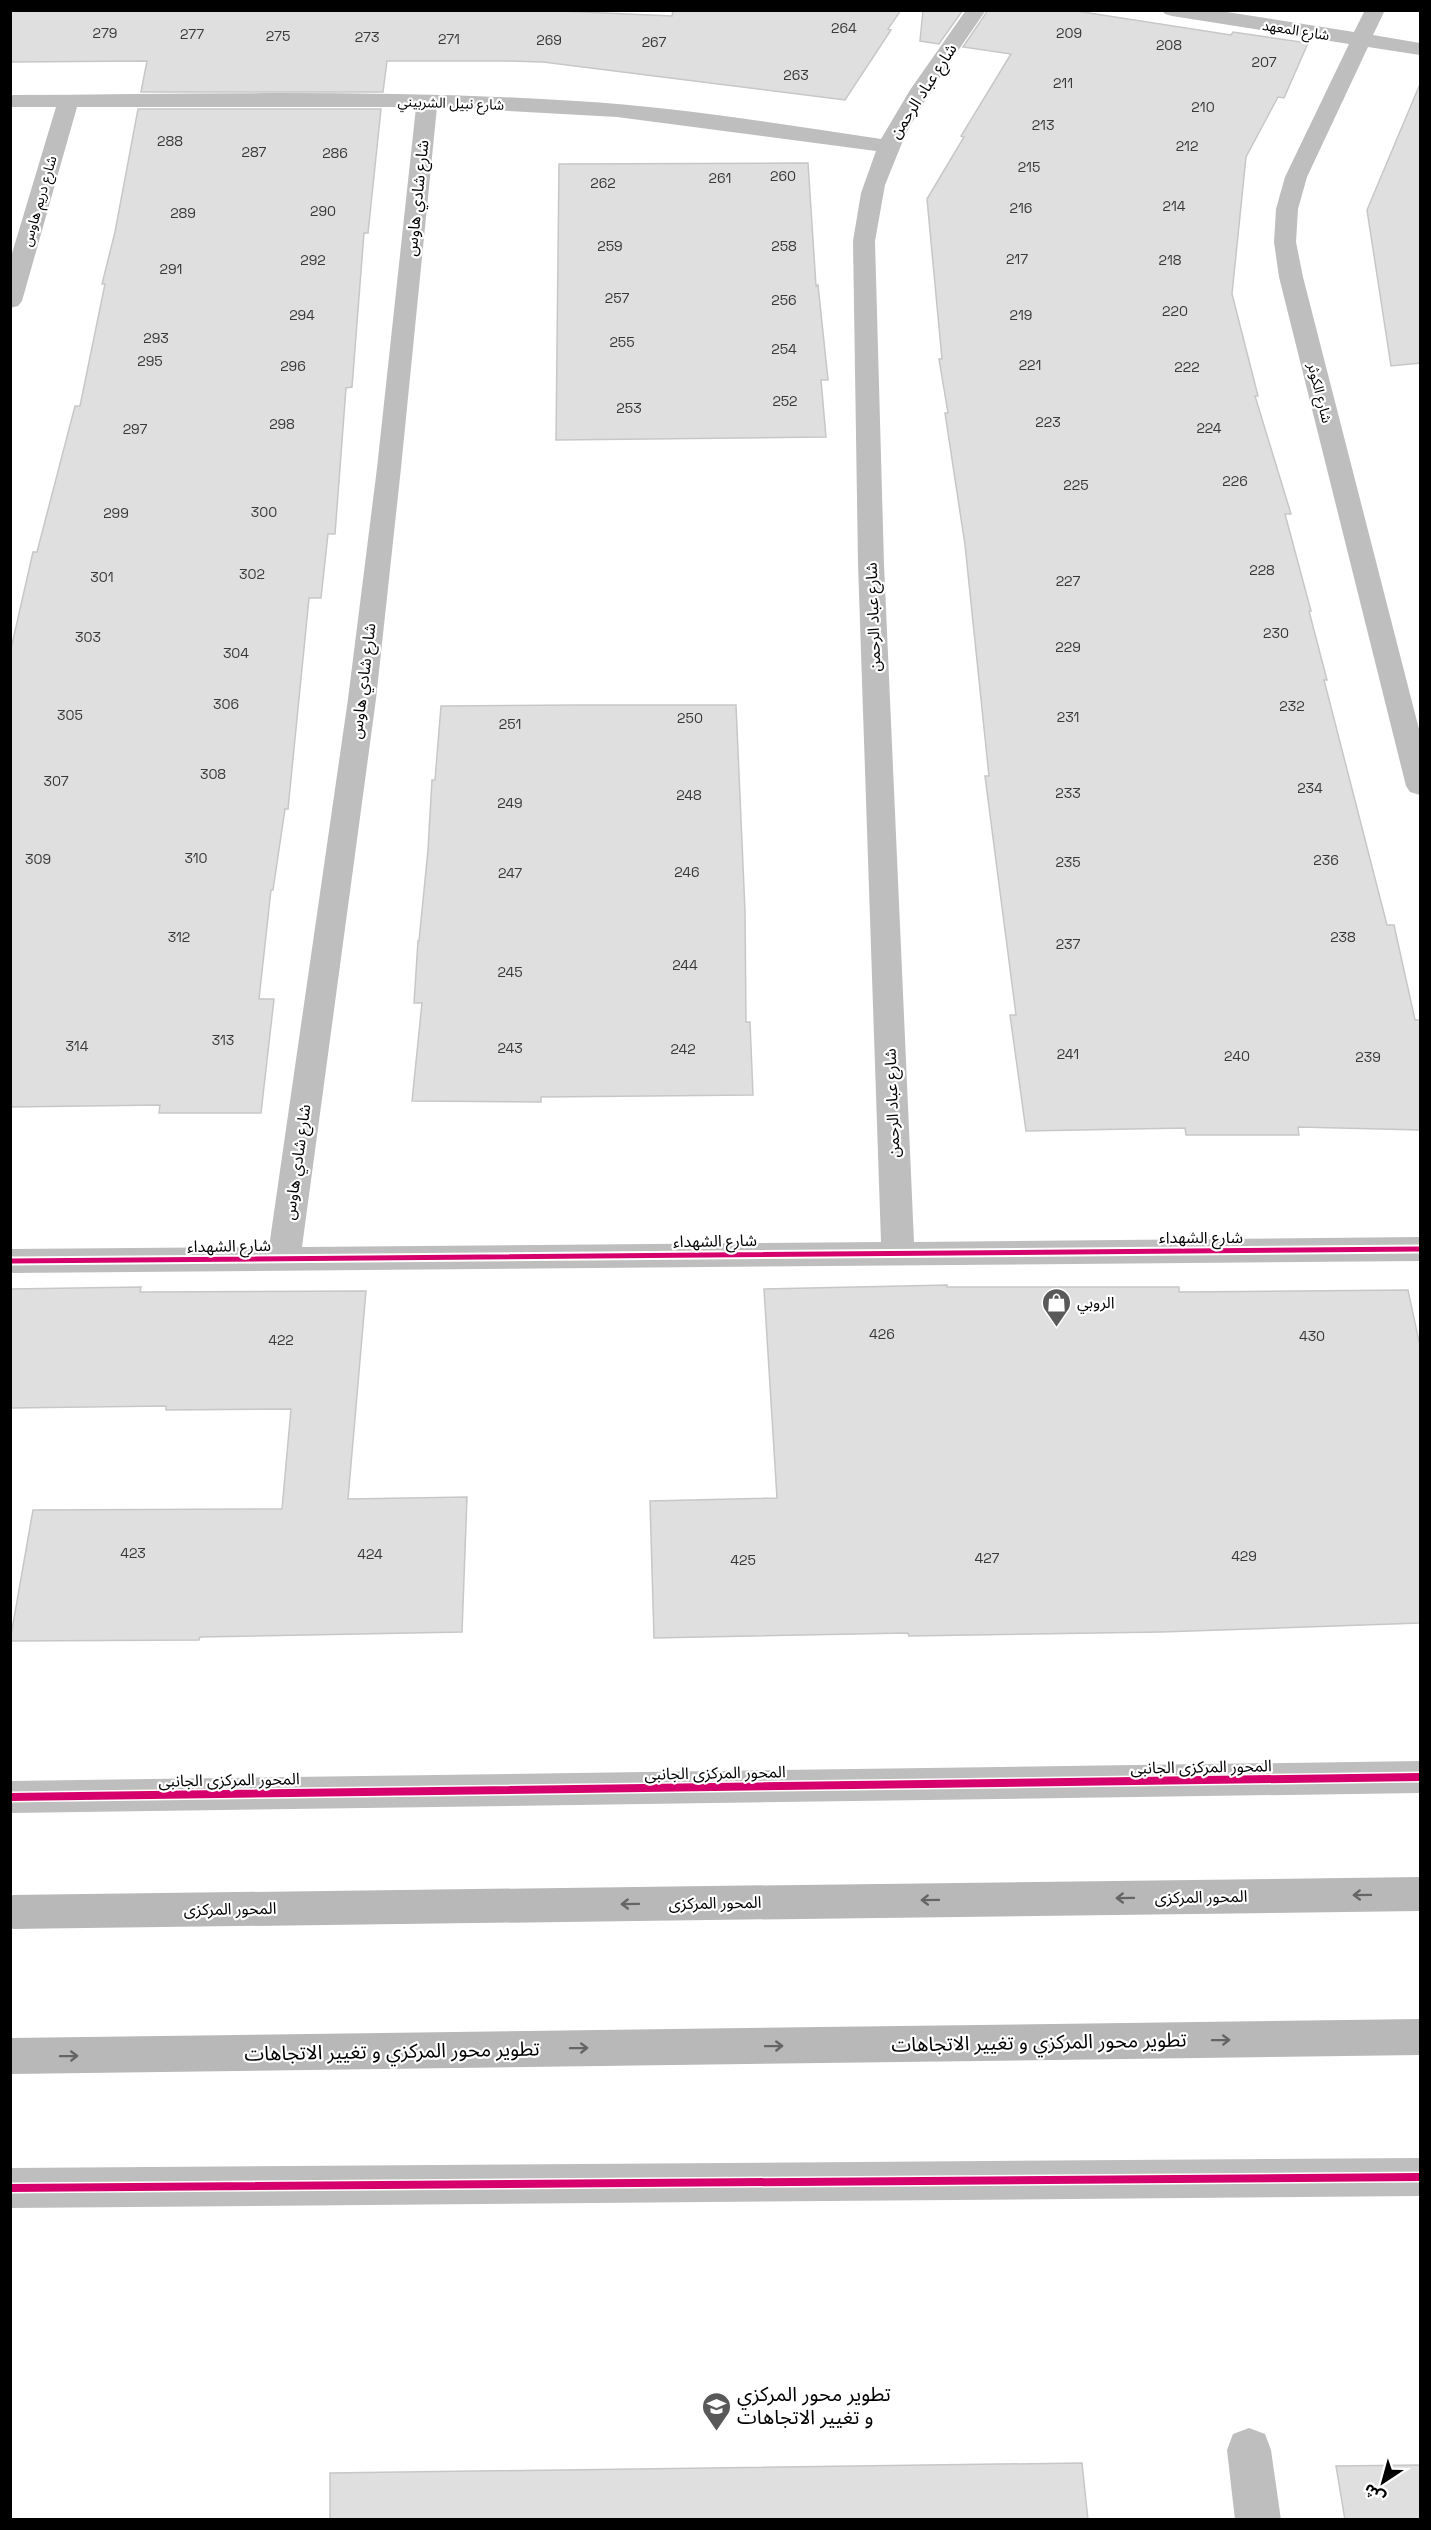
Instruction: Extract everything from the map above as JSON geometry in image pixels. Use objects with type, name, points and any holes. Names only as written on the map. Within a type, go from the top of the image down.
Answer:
[{"type":"main road","name":"المحور المركزى","points":[[10,1912],[1420,1894]]},
{"type":"main road","name":"تطوير محور المركزي و تغيير الاتجاهات","points":[[10,2056],[1420,2037]]},
{"type":"street","name":"شارع عباد الرحمن","points":[[898,1253],[871,564],[864,241],[868,208],[876,177],[888,146],[906,114],[976,10]]},
{"type":"street","name":"شارع المعهد","points":[[1172,10],[1420,49]]},
{"type":"street","name":"شارع الكوثر","points":[[1375,10],[1296,177],[1287,209],[1285,242],[1291,277],[1420,786]]},
{"type":"street","name":"شارع نبيل الشربيني","points":[[10,101],[427,101],[577,107],[645,113],[888,146]]},
{"type":"street","name":"شارع دريم هاوس","points":[[10,301],[68,101]]},
{"type":"street","name":"شارع شادي هاوس","points":[[284,1259],[362,699],[389,468],[427,101]]},
{"type":"street","name":"شارع الشهداء","points":[[10,1262],[1420,1248]]},
{"type":"street","name":"المحور المركزى الجانبى","points":[[10,1797],[1420,1778]]},
{"type":"street","points":[[10,2188],[1420,2177]]},
{"type":"street","points":[[1249,2450],[1258,2520]]},
{"type":"building","points":[[10,10],[537,10],[672,16],[673,10],[901,10],[888,29],[891,30],[845,100],[543,62],[505,61],[387,61],[383,92],[141,92],[147,61],[10,62]]},
{"type":"building","points":[[923,10],[963,10],[939,44],[920,41]]},
{"type":"building","points":[[988,10],[1070,10],[1231,35],[1233,32],[1308,43],[1284,98],[1278,97],[1246,157],[1232,294],[1258,396],[1255,396],[1291,514],[1285,514],[1311,611],[1309,611],[1327,680],[1324,680],[1387,925],[1394,925],[1415,1020],[1420,1020],[1420,1130],[1298,1127],[1299,1135],[1186,1135],[1185,1128],[1026,1131],[1010,1015],[1016,1015],[985,776],[989,776],[965,545],[939,359],[942,359],[927,199],[964,137],[961,136],[1011,54],[963,47]]},
{"type":"building","points":[[1420,84],[1420,363],[1391,366],[1367,210]]},
{"type":"building","points":[[138,109],[381,109],[368,233],[364,233],[352,387],[346,388],[335,534],[328,534],[321,598],[309,598],[288,809],[285,809],[273,890],[271,890],[259,999],[274,999],[261,1113],[159,1113],[160,1105],[10,1107],[10,653],[33,552],[37,552],[75,406],[80,406]]},
{"type":"building","points":[[808,163],[816,286],[818,285],[828,380],[821,380],[826,437],[556,440],[559,164]]},
{"type":"building","points":[[736,705],[745,911],[746,1022],[750,1022],[753,1095],[541,1097],[541,1102],[412,1101],[422,1003],[414,1003],[418,941],[441,706]]},
{"type":"building","points":[[947,1285],[947,1287],[1179,1287],[1179,1292],[1408,1290],[1420,1346],[1420,1623],[1161,1632],[909,1636],[908,1633],[654,1638],[650,1501],[777,1498],[764,1289]]},
{"type":"building","points":[[141,1287],[140,1292],[366,1291],[348,1499],[467,1497],[462,1632],[200,1637],[199,1640],[10,1641],[33,1510],[282,1509],[291,1409],[166,1410],[166,1406],[10,1408],[10,1289]]},
{"type":"building","points":[[1082,2463],[1088,2520],[330,2520],[330,2473]]},
{"type":"building","points":[[1420,2465],[1420,2520],[1345,2520],[1336,2466]]},
{"type":"cycle path","points":[[10,1261],[1420,1249]]},
{"type":"cycle path","points":[[10,1797],[1420,1777]]},
{"type":"cycle path","points":[[10,2188],[1420,2177]]},
{"type":"place","name":"الروبي","points":[[1056,1328]]},
{"type":"place","name":"تطوير محور المركزي و تغيير الاتجاهات","points":[[716,2432]]}]
